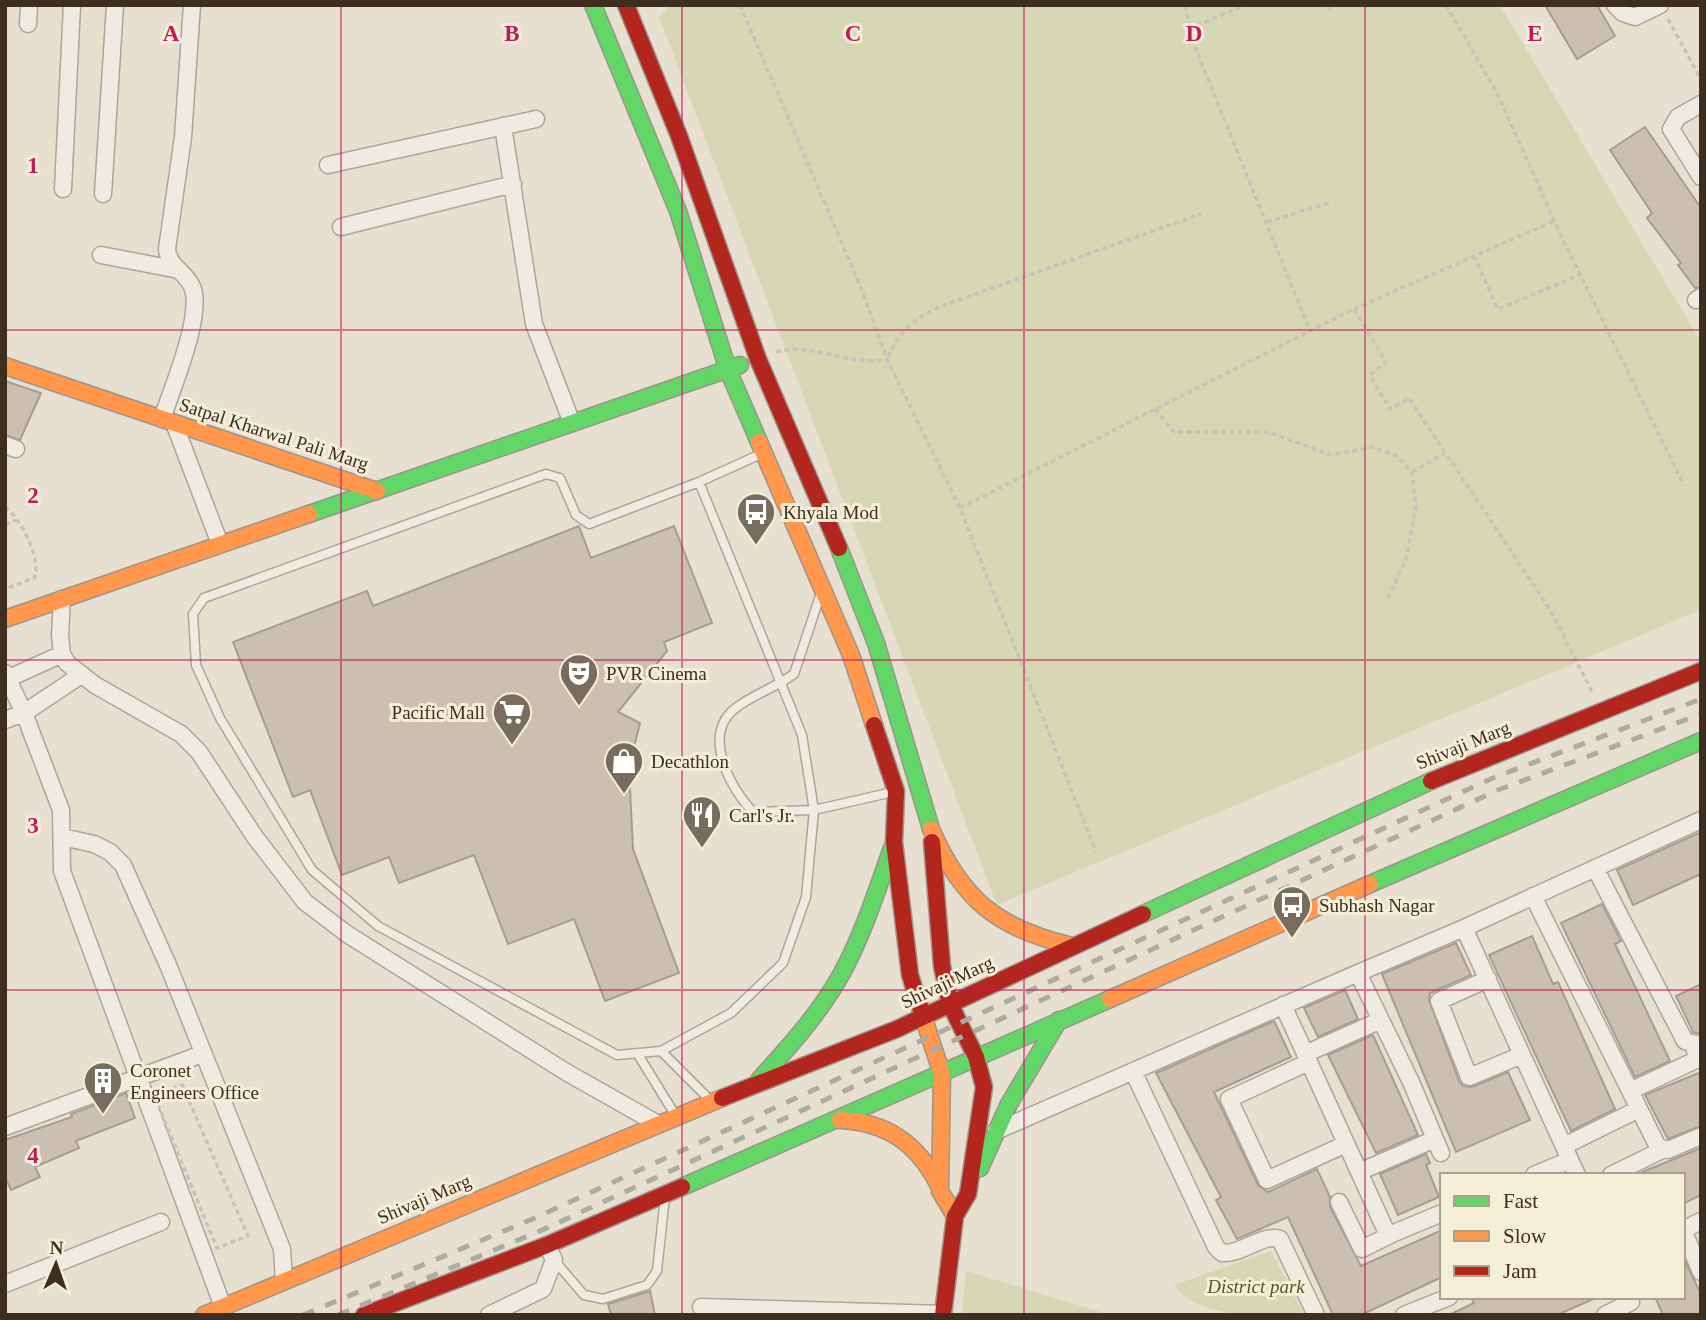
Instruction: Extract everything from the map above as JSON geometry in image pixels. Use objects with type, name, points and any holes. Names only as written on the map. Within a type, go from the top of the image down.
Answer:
[{"type":"street","points":[[28,24],[29,5]]},
{"type":"street","points":[[63,189],[72,5]]},
{"type":"street","points":[[103,194],[115,5]]},
{"type":"street","points":[[192,5],[183,137],[167,249],[168,257],[192,286],[194,312],[168,421],[220,544]]},
{"type":"street","points":[[593,5],[678,211],[728,370],[851,655],[896,792],[894,842],[910,975],[942,1074],[940,1191]]},
{"type":"street","points":[[626,5],[643,42],[699,190],[758,359],[876,642],[930,828],[954,876],[975,901],[1001,922],[1030,936],[1072,946]]},
{"type":"street","points":[[1615,5],[1623,13],[1635,17],[1660,5]]},
{"type":"street","points":[[1701,104],[1678,117],[1671,129],[1701,177]]},
{"type":"street","points":[[328,165],[536,119]]},
{"type":"street","points":[[503,126],[534,324],[572,424]]},
{"type":"street","points":[[341,227],[513,184]]},
{"type":"street","points":[[101,255],[179,270]]},
{"type":"street","name":"Satpal Kharwal Pali Marg","points":[[5,366],[377,491],[758,359]]},
{"type":"street","points":[[5,619],[377,491]]},
{"type":"street","points":[[62,599],[62,654],[66,663],[81,675],[171,726],[188,740],[305,902],[327,920],[566,1072],[658,1124]]},
{"type":"street","points":[[62,654],[6,677],[24,713],[61,810],[62,871],[136,1077],[230,1304],[246,1315]]},
{"type":"street","name":"Shivaji Marg","points":[[204,1315],[676,1116],[897,1029],[922,1015],[1407,791],[1701,671]]},
{"type":"street","points":[[5,720],[24,713],[81,675]]},
{"type":"street","points":[[364,1315],[547,1245],[665,1195],[1059,1020],[1701,741]]},
{"type":"street","points":[[996,1131],[1464,928],[1701,820]]},
{"type":"street","points":[[930,828],[942,966],[950,1004],[976,1057],[984,1087],[968,1194]]},
{"type":"street","points":[[62,837],[94,844],[110,852],[123,865],[282,1250],[284,1281]]},
{"type":"street","points":[[755,1085],[805,1029],[841,975],[869,917],[894,842]]},
{"type":"street","points":[[1595,868],[1685,1041],[1697,1045],[1698,1059],[1630,1091]]},
{"type":"street","points":[[1533,896],[1662,1150]]},
{"type":"street","points":[[1464,928],[1570,1160]]},
{"type":"street","points":[[1358,973],[1438,1146],[1359,1172]]},
{"type":"street","points":[[1488,979],[1439,1001],[1469,1077],[1522,1055]]},
{"type":"street","points":[[1283,1005],[1387,1231],[1392,1234]]},
{"type":"street","points":[[701,1307],[944,1314],[955,1216],[1025,1074],[1059,1020]]},
{"type":"street","points":[[1346,1144],[1267,1180],[1229,1100],[1381,1020]]},
{"type":"street","points":[[5,1127],[202,1054]]},
{"type":"street","points":[[1133,1071],[1216,1247],[1222,1254],[1233,1255],[1269,1238],[1280,1240],[1316,1315]]},
{"type":"street","points":[[1539,1173],[1570,1160],[1639,1109]]},
{"type":"street","points":[[832,1120],[856,1119],[879,1125],[900,1135],[925,1160],[955,1216]]},
{"type":"street","points":[[1615,1173],[1662,1150],[1701,1136]]},
{"type":"street","points":[[1339,1202],[1363,1249],[1440,1214]]},
{"type":"street","points":[[1685,1229],[1701,1221]]},
{"type":"street","points":[[5,1284],[162,1222]]},
{"type":"street","points":[[1685,1235],[1701,1272]]},
{"type":"street","points":[[494,1314],[543,1289],[554,1260],[547,1245]]},
{"type":"street","points":[[1404,1315],[1444,1299]]},
{"type":"street","points":[[1605,1315],[1632,1305]]},
{"type":"lane","points":[[699,482],[779,685],[802,735],[814,810],[806,897],[783,963],[731,1013],[661,1051],[617,1055],[378,926],[312,870],[220,718],[204,685],[196,665],[193,614],[204,598],[545,474],[560,478],[576,515],[589,524],[699,482],[764,452]]},
{"type":"lane","points":[[822,590],[794,674],[735,708],[719,734],[719,748],[731,783],[753,812],[814,810],[896,792]]},
{"type":"lane","points":[[661,1051],[713,1102]]},
{"type":"lane","points":[[637,1053],[676,1116]]},
{"type":"lane","points":[[554,1260],[584,1295],[603,1299],[647,1285],[657,1271],[665,1195]]},
{"type":"path","points":[[740,5],[861,288],[887,359],[960,508],[1096,852]]},
{"type":"path","points":[[1185,5],[1189,29],[1209,84],[1310,331]]},
{"type":"path","points":[[1189,29],[1245,5]]},
{"type":"path","points":[[1446,5],[1497,93],[1554,221],[1684,485]]},
{"type":"path","points":[[1660,5],[1699,76]]},
{"type":"path","points":[[1267,222],[1329,203]]},
{"type":"path","points":[[887,359],[897,336],[912,320],[939,307],[1201,214]]},
{"type":"path","points":[[960,508],[1354,309],[1554,221]]},
{"type":"path","points":[[1474,256],[1498,309],[1580,275]]},
{"type":"path","points":[[1354,309],[1386,362],[1370,375],[1390,410],[1409,398],[1550,611],[1601,711]]},
{"type":"path","points":[[758,359],[796,349],[849,360],[871,362],[887,359]]},
{"type":"path","points":[[1155,410],[1174,432],[1268,432],[1331,455],[1373,447],[1396,456],[1412,472],[1416,506],[1406,559],[1386,602]]},
{"type":"path","points":[[1412,472],[1445,454]]},
{"type":"path","points":[[5,507],[17,520],[33,554],[36,576],[5,589]]},
{"type":"path","points":[[5,524],[17,520]]},
{"type":"path","points":[[182,1084],[201,1130],[248,1236],[217,1248],[154,1095],[182,1084]]},
{"type":"green space","points":[[671,5],[1500,5],[1701,342],[1701,610],[997,905],[659,17]]},
{"type":"green space","name":"District park","points":[[1271,1251],[1304,1315],[1252,1315],[1215,1310],[1185,1296],[1174,1285]]},
{"type":"green space","points":[[966,1271],[1111,1315],[962,1315]]},
{"type":"building","points":[[1545,5],[1597,5],[1615,36],[1577,59]]},
{"type":"building","points":[[1645,127],[1701,208],[1701,287],[1695,288],[1678,265],[1681,263],[1647,218],[1652,213],[1610,150]]},
{"type":"building","points":[[5,381],[41,393],[20,440],[5,435]]},
{"type":"building","points":[[579,526],[591,558],[674,526],[712,623],[664,642],[667,651],[618,712],[640,723],[629,768],[633,849],[679,973],[605,1001],[574,919],[508,944],[474,855],[399,883],[389,857],[342,875],[310,790],[293,797],[233,642],[367,591],[373,606]]},
{"type":"building","points":[[1701,832],[1701,874],[1633,905],[1617,870]]},
{"type":"building","points":[[1602,904],[1621,941],[1615,944],[1670,1061],[1635,1077],[1561,923]]},
{"type":"building","points":[[1532,936],[1553,984],[1558,982],[1615,1109],[1571,1131],[1489,955]]},
{"type":"building","points":[[1456,943],[1471,975],[1430,993],[1429,1000],[1459,1081],[1463,1086],[1472,1087],[1508,1072],[1530,1120],[1456,1152],[1382,974]]},
{"type":"building","points":[[1701,984],[1701,1034],[1693,1032],[1676,996]]},
{"type":"building","points":[[1345,990],[1358,1019],[1318,1037],[1304,1008]]},
{"type":"building","points":[[1274,1021],[1291,1057],[1214,1092],[1258,1185],[1268,1192],[1317,1169],[1330,1197],[1330,1207],[1361,1266],[1440,1231],[1440,1278],[1361,1315],[1333,1315],[1288,1217],[1237,1239],[1216,1200],[1221,1197],[1156,1073]]},
{"type":"building","points":[[1373,1035],[1418,1135],[1376,1153],[1328,1055]]},
{"type":"building","points":[[1701,1072],[1701,1126],[1668,1139],[1645,1095]]},
{"type":"building","points":[[126,1093],[135,1118],[76,1141],[79,1148],[35,1167],[40,1177],[11,1190],[5,1177],[5,1140],[72,1117],[71,1114]]},
{"type":"building","points":[[1701,1148],[1701,1195],[1685,1203],[1685,1173],[1640,1173]]},
{"type":"building","points":[[1426,1154],[1430,1163],[1426,1165],[1439,1197],[1398,1215],[1380,1174]]},
{"type":"building","points":[[1685,1261],[1701,1294],[1701,1315],[1663,1315],[1656,1299],[1685,1299]]},
{"type":"building","points":[[650,1291],[655,1315],[611,1315],[608,1304]]},
{"type":"building","points":[[1472,1299],[1593,1299],[1557,1315],[1449,1315],[1474,1303]]},
{"type":"railway","points":[[303,1315],[535,1218],[1493,778],[1701,699]]},
{"type":"railway","points":[[338,1315],[540,1231],[1498,790],[1701,714]]},
{"type":"traffic: fast","points":[[593,5],[678,211],[728,370],[759,442]]},
{"type":"traffic: fast","points":[[309,514],[740,365]]},
{"type":"traffic: fast","points":[[839,548],[876,643],[931,829]]},
{"type":"traffic: fast","points":[[1370,884],[1701,741]]},
{"type":"traffic: fast","points":[[1143,914],[1431,781]]},
{"type":"traffic: fast","points":[[759,1080],[814,1016],[842,973],[863,927],[892,848]]},
{"type":"traffic: fast","points":[[682,1187],[1110,999]]},
{"type":"traffic: fast","points":[[980,1168],[1009,1104],[1059,1020]]},
{"type":"traffic: slow","points":[[5,366],[377,491]]},
{"type":"traffic: slow","points":[[759,442],[851,655],[874,725]]},
{"type":"traffic: slow","points":[[5,619],[309,514]]},
{"type":"traffic: slow","points":[[931,829],[956,875],[985,907],[1023,930],[1072,946]]},
{"type":"traffic: slow","points":[[1110,999],[1370,884]]},
{"type":"traffic: slow","points":[[921,1010],[942,1074],[940,1191],[955,1216]]},
{"type":"traffic: slow","points":[[204,1315],[722,1098]]},
{"type":"traffic: slow","points":[[840,1120],[872,1125],[898,1137],[920,1157],[938,1184]]},
{"type":"traffic: jam","points":[[626,5],[679,136],[758,359],[839,548]]},
{"type":"traffic: jam","points":[[1431,781],[1701,671]]},
{"type":"traffic: jam","points":[[874,725],[896,791],[894,842],[910,975],[921,1010]]},
{"type":"traffic: jam","points":[[932,842],[942,966],[950,1004],[976,1057],[984,1087],[968,1194],[955,1216],[943,1315]]},
{"type":"traffic: jam","points":[[722,1098],[897,1029],[1143,914]]},
{"type":"traffic: jam","points":[[364,1315],[547,1245],[682,1187]]},
{"type":"place","name":"Khyala Mod","points":[[756,546]]},
{"type":"place","name":"PVR Cinema","points":[[579,707]]},
{"type":"place","name":"Pacific Mall","points":[[512,746]]},
{"type":"place","name":"Decathlon","points":[[624,795]]},
{"type":"place","name":"Carl's Jr.","points":[[702,849]]},
{"type":"place","name":"Subhash Nagar","points":[[1292,939]]},
{"type":"place","name":"Coronet Engineers Office","points":[[103,1115]]}]
